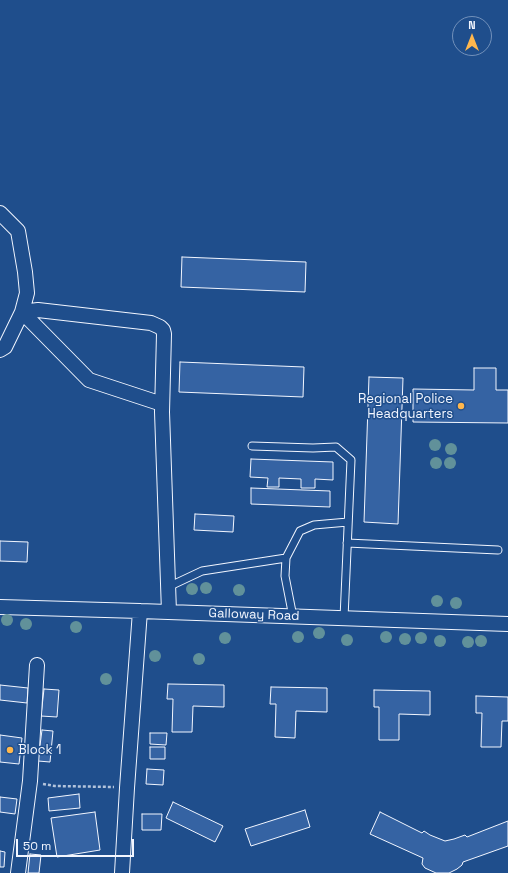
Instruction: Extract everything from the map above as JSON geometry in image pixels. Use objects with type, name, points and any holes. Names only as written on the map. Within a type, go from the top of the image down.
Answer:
[{"type":"street","points":[[0,213],[18,231],[27,293],[22,312],[5,347],[0,350]]},
{"type":"street","points":[[22,312],[38,310],[151,323],[160,326],[163,330],[162,404],[169,612]]},
{"type":"street","points":[[22,312],[88,380],[162,404]]},
{"type":"street","name":"Galloway Road","points":[[0,608],[140,611],[508,624]]},
{"type":"street","points":[[122,873],[126,788],[140,611]]},
{"type":"street","points":[[18,873],[30,781],[37,664]]},
{"type":"lane","points":[[252,446],[313,448],[336,446],[351,460],[344,618]]},
{"type":"lane","points":[[293,617],[286,576],[286,558],[300,531],[314,525],[348,522]]},
{"type":"lane","points":[[347,544],[498,550]]},
{"type":"lane","points":[[168,587],[202,571],[286,558]]},
{"type":"path","points":[[30,781],[55,786],[126,788]]},
{"type":"building","points":[[182,257],[306,262],[305,292],[181,287]]},
{"type":"building","points":[[180,362],[304,367],[303,397],[179,392]]},
{"type":"building","name":"Regional Police Headquarters","points":[[474,368],[496,368],[496,390],[508,390],[508,423],[413,422],[413,389],[474,390]]},
{"type":"building","points":[[369,377],[403,378],[398,524],[364,522]]},
{"type":"building","points":[[251,459],[333,462],[333,480],[315,479],[315,488],[301,488],[301,479],[279,478],[279,487],[267,487],[268,478],[250,477]]},
{"type":"building","points":[[251,488],[330,491],[330,507],[251,504]]},
{"type":"building","points":[[195,514],[234,516],[233,532],[194,530]]},
{"type":"building","points":[[0,541],[28,542],[27,562],[0,561]]},
{"type":"building","points":[[168,684],[224,685],[224,707],[193,706],[192,732],[172,732],[173,699],[167,699]]},
{"type":"building","name":"Block 1","points":[[0,685],[28,688],[27,703],[0,700]]},
{"type":"building","points":[[271,687],[327,688],[327,712],[296,711],[295,738],[275,737],[276,704],[270,704]]},
{"type":"building","points":[[44,689],[59,690],[57,717],[41,716]]},
{"type":"building","points":[[374,690],[430,691],[430,715],[399,714],[399,740],[379,740],[379,707],[374,707]]},
{"type":"building","points":[[476,696],[508,697],[508,721],[502,721],[501,747],[481,747],[482,713],[476,713]]},
{"type":"building","points":[[42,730],[53,731],[50,762],[38,761]]},
{"type":"building","points":[[150,733],[167,733],[166,745],[150,744]]},
{"type":"building","name":"Block 1","points":[[0,735],[22,738],[19,764],[0,762]]},
{"type":"building","points":[[150,747],[165,747],[165,759],[150,759]]},
{"type":"building","points":[[147,769],[164,770],[163,785],[146,784]]},
{"type":"building","points":[[79,794],[80,808],[49,811],[48,798]]},
{"type":"building","points":[[0,797],[17,799],[15,814],[0,812]]},
{"type":"building","points":[[173,802],[223,826],[215,842],[166,818]]},
{"type":"building","points":[[305,810],[310,827],[251,846],[245,829]]},
{"type":"building","points":[[95,812],[100,850],[57,857],[51,818]]},
{"type":"building","points":[[380,812],[422,833],[424,831],[445,841],[465,835],[467,837],[508,821],[508,846],[463,862],[457,869],[449,873],[436,873],[425,868],[422,864],[423,858],[370,834]]},
{"type":"building","points":[[142,814],[162,814],[161,830],[142,830]]},
{"type":"building","points":[[0,851],[5,852],[4,867],[0,867]]},
{"type":"building","points":[[30,854],[41,855],[39,873],[28,873]]},
{"type":"place","name":"Regional Police Headquarters","points":[[461,406]]},
{"type":"place","name":"Block 1","points":[[10,750]]}]
